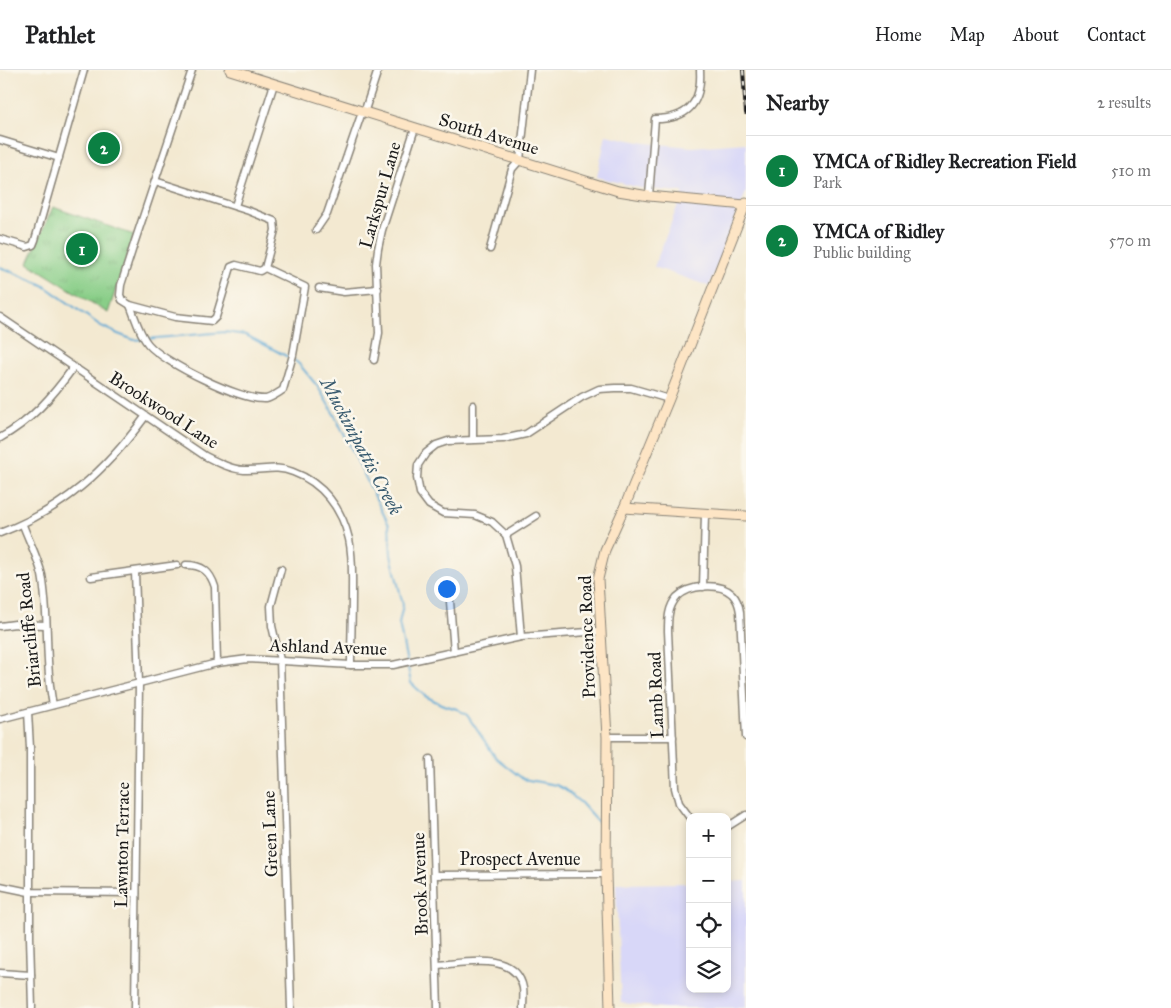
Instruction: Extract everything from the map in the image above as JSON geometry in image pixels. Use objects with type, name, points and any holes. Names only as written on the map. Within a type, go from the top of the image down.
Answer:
[{"type":"street","points":[[0,240],[27,247],[33,245],[84,70]]},
{"type":"street","points":[[154,182],[235,206],[274,221],[275,230],[265,268],[260,271],[236,265],[231,267],[216,317],[212,321],[174,316],[130,305],[122,300],[120,295],[121,285],[154,182],[192,70]]},
{"type":"street","name":"South Avenue","points":[[230,70],[618,191],[649,196],[745,204]]},
{"type":"street","points":[[316,230],[327,214],[378,70]]},
{"type":"street","points":[[490,249],[512,169],[520,160],[530,70]]},
{"type":"street","points":[[649,196],[651,151],[655,119],[668,119],[680,115],[690,107],[698,95],[700,70]]},
{"type":"street","points":[[235,206],[274,84]]},
{"type":"street","name":"Larkspur Lane","points":[[374,360],[379,333],[376,264],[378,249],[382,230],[415,128]]},
{"type":"street","points":[[0,140],[59,158]]},
{"type":"street","name":"Providence Road","points":[[610,1008],[606,874],[607,737],[598,579],[605,550],[670,399],[745,204]]},
{"type":"street","points":[[130,305],[148,343],[171,363],[246,396],[267,399],[283,390],[293,355],[305,287],[265,268]]},
{"type":"street","points":[[319,288],[344,292],[378,289]]},
{"type":"street","name":"Brookwood Lane","points":[[0,318],[205,456],[226,466],[244,470],[274,467],[292,471],[312,481],[326,492],[340,515],[349,539],[352,563],[351,665]]},
{"type":"street","points":[[0,438],[39,410],[60,386],[72,368]]},
{"type":"street","points":[[521,637],[516,566],[506,535],[492,522],[475,515],[443,513],[429,505],[420,493],[417,478],[418,465],[426,453],[436,445],[448,441],[503,439],[526,434],[582,396],[599,389],[631,388],[670,399]]},
{"type":"street","points":[[473,405],[473,440]]},
{"type":"street","points":[[0,533],[23,525],[57,506],[88,482],[112,459],[145,417]]},
{"type":"street","points":[[624,508],[746,516]]},
{"type":"street","points":[[705,514],[703,587],[722,588],[731,593],[738,602],[740,612],[746,737]]},
{"type":"street","points":[[506,535],[536,516]]},
{"type":"street","name":"Briarcliffe Road","points":[[23,525],[42,574],[48,682],[53,705]]},
{"type":"street","points":[[91,577],[177,565]]},
{"type":"street","points":[[186,565],[198,565],[204,568],[213,579],[215,587],[217,663]]},
{"type":"street","name":"Green Lane","points":[[281,569],[272,606],[272,626],[280,660],[291,1008]]},
{"type":"street","name":"Lawnton Terrace","points":[[135,572],[139,683],[135,1008]]},
{"type":"street","name":"Lamb Road","points":[[686,813],[679,803],[675,788],[668,613],[676,598],[688,588],[703,587]]},
{"type":"street","points":[[449,589],[454,652]]},
{"type":"street","points":[[0,626],[15,624],[46,625]]},
{"type":"street","name":"Ashland Avenue","points":[[0,719],[217,663],[248,659],[351,665],[393,665],[521,637],[601,631]]},
{"type":"street","points":[[28,712],[30,748],[29,892],[32,1008]]},
{"type":"street","points":[[607,737],[673,737]]},
{"type":"street","name":"Brook Avenue","points":[[430,759],[438,1008]]},
{"type":"street","points":[[731,824],[746,815]]},
{"type":"street","name":"Prospect Avenue","points":[[434,875],[606,874]]},
{"type":"street","points":[[0,886],[29,892],[136,893]]},
{"type":"street","points":[[438,965],[491,961],[505,965],[516,972],[523,988],[524,1008]]},
{"type":"street","points":[[0,973],[31,975]]},
{"type":"shaded area","points":[[606,135],[645,143],[692,147],[746,143],[746,192],[709,286],[654,267],[683,192],[641,188],[597,177]]},
{"type":"shaded area","points":[[746,881],[746,1008],[665,1008],[621,1003],[616,884],[686,883],[686,993],[731,993],[731,882]]},
{"type":"green space","points":[[53,207],[134,235],[108,313],[28,263]]},
{"type":"waterway","name":"Muckinipattis Creek","points":[[0,267],[43,285],[101,326],[134,340],[225,332],[246,335],[290,358]]},
{"type":"waterway","name":"Muckinipattis Creek","points":[[294,360],[318,387],[335,416],[389,525],[391,555],[403,605],[399,623],[411,683],[425,696],[467,715],[496,758],[523,779],[556,785],[564,789],[581,803],[600,824]]},
{"type":"railway","points":[[743,70],[746,113]]},
{"type":"place","name":"YMCA of Ridley","points":[[104,148]]},
{"type":"place","name":"YMCA of Ridley Recreation Field","points":[[82,249]]}]
